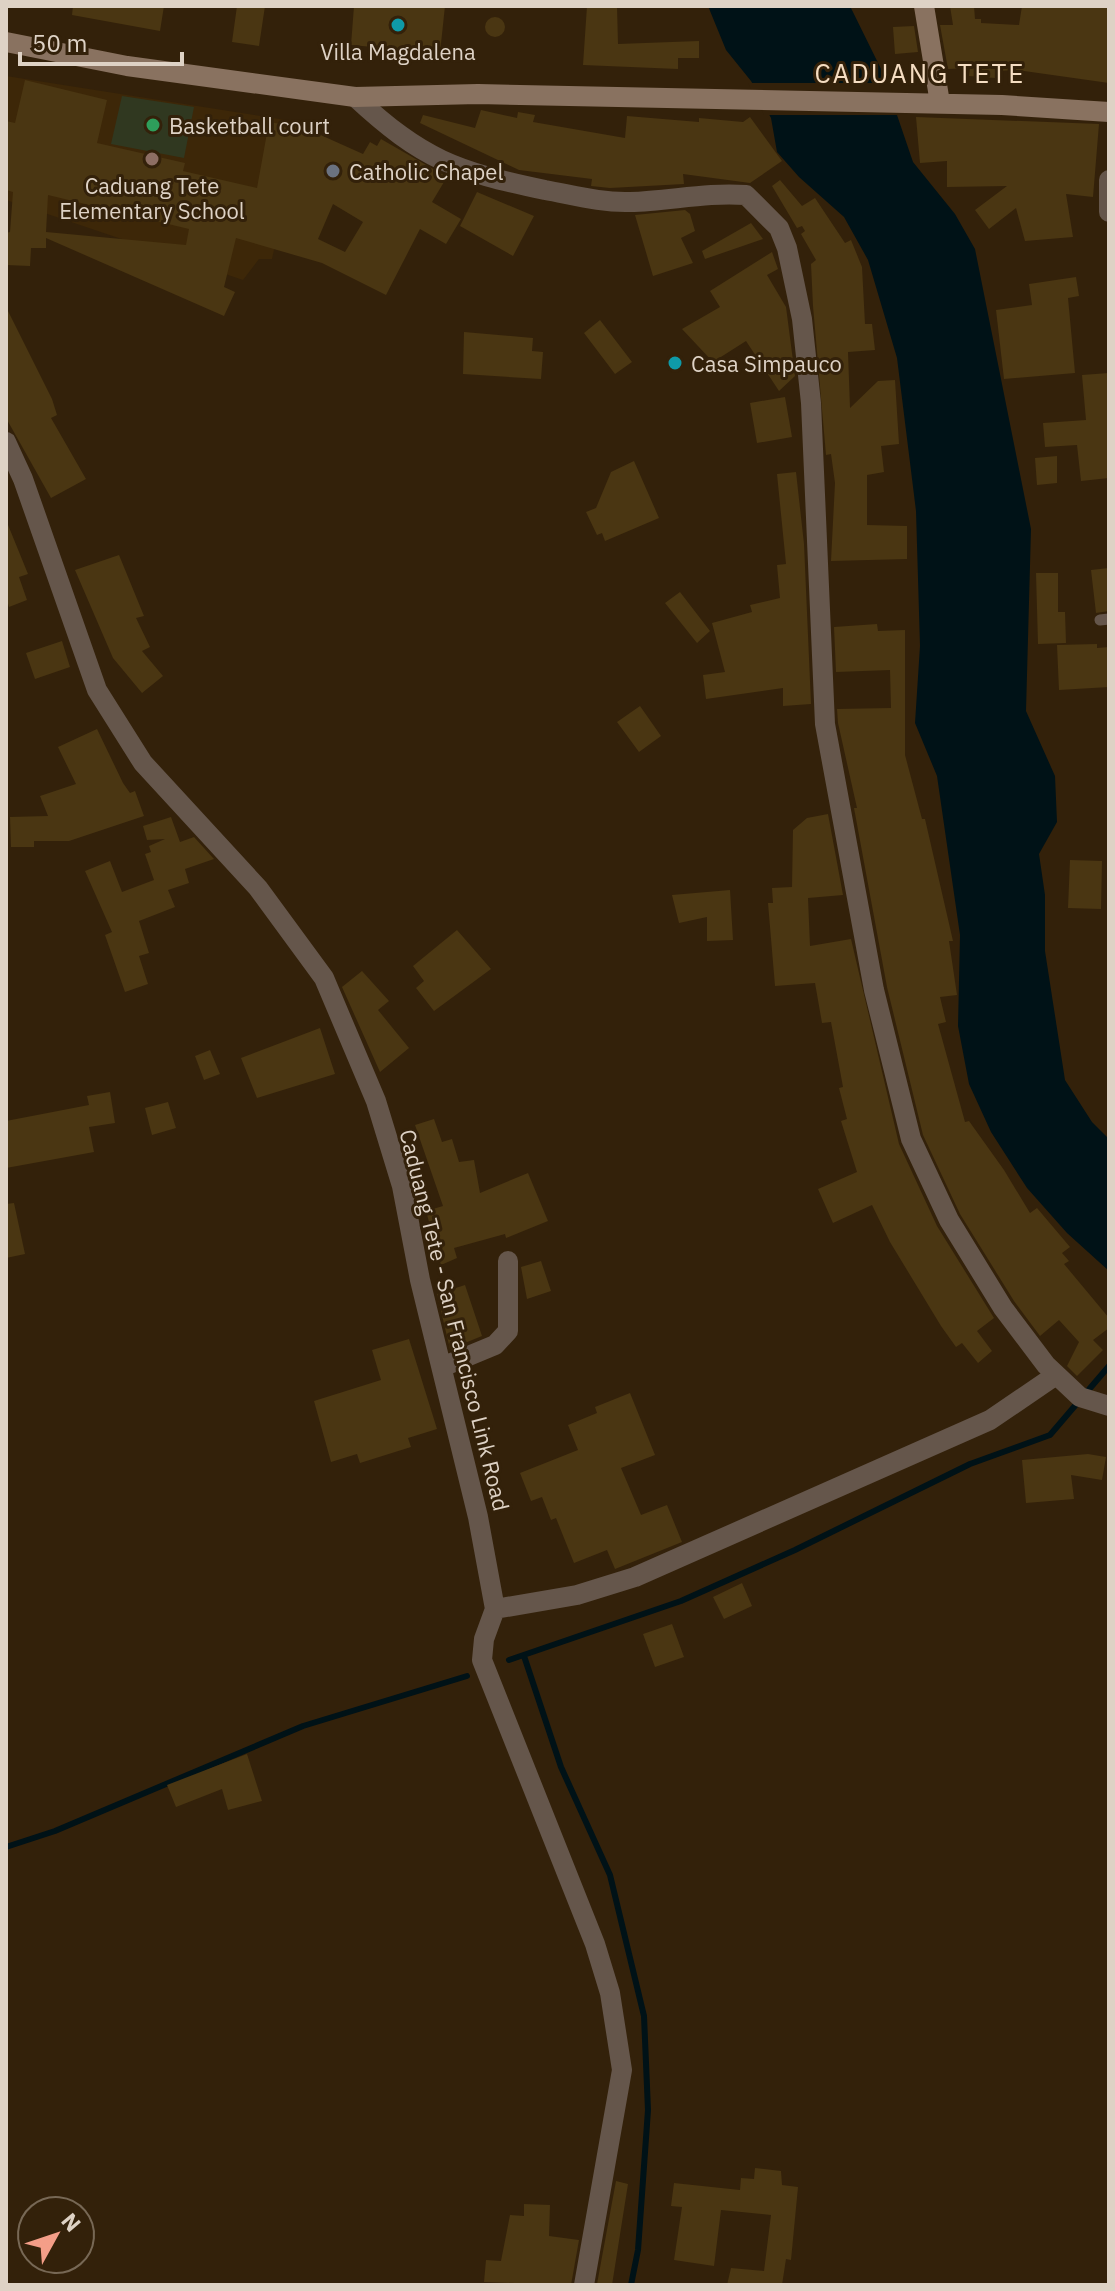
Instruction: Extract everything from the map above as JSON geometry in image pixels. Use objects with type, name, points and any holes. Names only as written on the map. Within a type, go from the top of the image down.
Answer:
[{"type":"main road","points":[[924,6],[940,103]]},
{"type":"main road","points":[[6,42],[127,66],[355,97],[940,103],[1109,112]]},
{"type":"street","points":[[355,97],[398,137],[467,172],[592,199],[627,202],[708,192],[746,195],[779,228],[787,248],[802,319],[811,403],[825,724],[874,990],[911,1139],[949,1220],[1003,1308],[1056,1375],[1080,1397],[1106,1405]]},
{"type":"street","points":[[1109,180],[1109,212]]},
{"type":"street","name":"Caduang Tete - San Francisco Link Road","points":[[6,442],[23,479],[97,690],[143,763],[258,888],[324,978],[376,1101],[402,1186],[478,1517],[495,1609],[484,1639],[482,1660],[595,1944],[610,1993],[622,2070],[584,2285]]},
{"type":"street","points":[[442,1367],[495,1345],[508,1331],[508,1261]]},
{"type":"street","points":[[495,1609],[577,1595],[635,1577],[990,1420],[1056,1375]]},
{"type":"shaded area","points":[[708,6],[850,6],[882,71],[913,162],[955,214],[975,249],[1031,529],[1026,711],[1055,776],[1057,822],[1039,854],[1045,895],[1045,951],[1065,1080],[1092,1122],[1109,1139],[1109,1271],[1067,1233],[1027,1188],[991,1132],[969,1084],[958,1026],[960,935],[937,776],[915,723],[920,646],[916,511],[897,358],[868,260],[844,217],[799,177],[777,152],[771,118],[751,81],[726,50]]},
{"type":"shaded area","name":"Caduang Tete Elementary School","points":[[6,76],[311,124],[286,195],[272,259],[259,259],[243,280],[6,200]]},
{"type":"green space","name":"Basketball court","points":[[122,96],[194,107],[184,158],[111,144]]},
{"type":"pier","points":[[748,83],[890,83],[898,115],[764,115]]},
{"type":"building","points":[[73,6],[164,6],[160,31],[72,15]]},
{"type":"building","points":[[237,6],[265,6],[259,46],[232,42]]},
{"type":"building","name":"Villa Magdalena","points":[[354,6],[445,6],[440,53],[351,45]]},
{"type":"building","points":[[587,6],[617,6],[618,44],[699,41],[699,58],[678,58],[678,69],[583,65]]},
{"type":"building","points":[[950,6],[974,6],[975,19],[981,19],[981,23],[1019,25],[1022,6],[1109,6],[1109,83],[1017,70],[995,71],[995,78],[969,76],[970,68],[948,69],[940,25],[953,25]]},
{"type":"building","points":[[495,17],[502,20],[505,27],[502,34],[495,37],[488,34],[485,27],[488,20]]},
{"type":"building","points":[[914,26],[918,52],[895,54],[893,27]]},
{"type":"building","points":[[25,80],[107,100],[97,143],[185,163],[183,171],[257,188],[269,122],[305,128],[363,154],[370,142],[377,146],[381,139],[447,177],[432,202],[461,219],[446,244],[420,229],[386,295],[322,263],[236,238],[224,287],[235,292],[224,316],[46,238],[46,248],[31,248],[30,266],[6,265],[6,233],[10,232],[13,192],[6,190],[6,121],[15,123]],"holes":[[[48,195],[189,229],[186,245],[46,232]],[[333,204],[363,222],[345,252],[318,239]]]},
{"type":"building","points":[[481,110],[517,118],[518,112],[535,115],[533,122],[625,138],[627,116],[699,122],[699,118],[743,122],[750,117],[782,161],[750,183],[683,174],[684,184],[610,188],[591,186],[592,179],[519,170],[420,123],[423,115],[475,128]]},
{"type":"building","points":[[916,117],[1099,124],[1093,197],[1066,194],[1073,237],[1025,241],[1016,208],[989,229],[975,210],[1007,186],[947,187],[947,161],[920,163]]},
{"type":"building","points":[[780,180],[802,206],[815,198],[845,243],[851,240],[862,267],[865,324],[872,324],[875,350],[848,352],[850,408],[878,381],[895,380],[899,444],[881,446],[884,472],[867,475],[867,525],[907,526],[907,559],[831,561],[835,483],[831,454],[826,455],[813,306],[811,264],[816,260],[801,234],[805,231],[802,226],[797,228],[772,186]]},
{"type":"building","points":[[477,192],[534,216],[513,256],[460,226]]},
{"type":"building","points":[[685,210],[690,214],[695,231],[681,238],[693,263],[653,276],[635,215]]},
{"type":"building","points":[[751,223],[763,239],[705,259],[702,251]]},
{"type":"building","points":[[772,252],[778,269],[767,275],[786,307],[795,376],[779,391],[746,341],[713,362],[682,329],[720,307],[710,291]]},
{"type":"building","points":[[1076,277],[1079,296],[1068,298],[1075,373],[1004,379],[996,310],[1032,305],[1029,284]]},
{"type":"building","points":[[6,307],[52,399],[57,415],[51,418],[86,479],[51,498],[6,418]]},
{"type":"building","points":[[600,320],[632,362],[615,374],[584,333]]},
{"type":"building","points":[[464,332],[533,338],[532,351],[543,352],[541,379],[463,374]]},
{"type":"building","points":[[1109,373],[1109,478],[1081,481],[1077,445],[1045,447],[1043,423],[1086,420],[1082,375]]},
{"type":"building","points":[[785,397],[792,437],[757,443],[750,403]]},
{"type":"building","points":[[1057,456],[1057,483],[1037,485],[1035,458]]},
{"type":"building","points":[[634,461],[659,518],[605,541],[602,533],[597,535],[586,512],[596,508],[611,472]]},
{"type":"building","points":[[796,472],[804,544],[811,704],[783,706],[783,688],[706,699],[703,675],[725,672],[712,623],[752,612],[750,605],[780,598],[777,565],[786,564],[777,474]]},
{"type":"building","points":[[6,520],[28,574],[19,577],[27,600],[9,607],[6,597]]},
{"type":"building","points":[[119,555],[144,616],[136,618],[150,647],[142,651],[163,676],[142,693],[113,658],[75,570]]},
{"type":"building","points":[[1109,568],[1109,611],[1096,613],[1091,570]]},
{"type":"building","points":[[1036,573],[1058,573],[1058,612],[1065,612],[1066,643],[1038,644]]},
{"type":"building","points":[[680,592],[710,631],[697,643],[665,603]]},
{"type":"building","points":[[877,624],[878,631],[905,630],[905,755],[922,819],[925,819],[953,941],[949,941],[957,995],[940,997],[946,1022],[938,1024],[965,1122],[969,1121],[1004,1170],[1030,1213],[1037,1208],[1070,1247],[1062,1253],[1069,1261],[1064,1264],[1109,1318],[1109,1328],[1093,1340],[1103,1350],[1077,1376],[1067,1366],[1079,1342],[1059,1320],[1040,1336],[1014,1301],[960,1214],[923,1135],[887,987],[854,808],[857,808],[838,723],[837,709],[891,708],[890,670],[836,672],[834,627]]},
{"type":"building","points":[[62,641],[70,667],[35,679],[26,653]]},
{"type":"building","points":[[1097,644],[1097,648],[1109,647],[1109,687],[1059,690],[1057,645]]},
{"type":"building","points":[[640,706],[661,736],[639,752],[617,722]]},
{"type":"building","points":[[97,729],[123,783],[130,793],[135,791],[144,816],[69,841],[34,841],[34,847],[11,847],[10,817],[48,816],[40,796],[76,784],[58,747]]},
{"type":"building","points":[[828,814],[843,895],[808,898],[810,946],[851,939],[899,1144],[937,1226],[994,1318],[977,1331],[992,1351],[978,1363],[962,1343],[956,1347],[941,1326],[890,1242],[872,1205],[833,1223],[818,1189],[857,1172],[841,1121],[847,1119],[839,1088],[843,1087],[831,1022],[822,1023],[815,983],[775,986],[768,903],[773,903],[772,888],[792,887],[793,830],[807,818]]},
{"type":"building","points":[[171,817],[180,842],[194,837],[214,859],[185,869],[189,883],[168,890],[175,907],[139,921],[149,953],[139,956],[148,984],[125,992],[105,935],[112,932],[85,871],[110,861],[122,892],[154,880],[145,854],[151,852],[149,846],[165,839],[147,840],[143,826]]},
{"type":"building","points":[[1070,860],[1102,861],[1101,909],[1068,908]]},
{"type":"building","points":[[730,890],[733,940],[707,941],[707,917],[679,923],[672,895]]},
{"type":"building","points":[[457,930],[491,969],[434,1011],[416,988],[424,981],[413,966]]},
{"type":"building","points":[[362,971],[389,1001],[378,1010],[409,1048],[380,1072],[342,987]]},
{"type":"building","points":[[320,1028],[335,1074],[257,1098],[241,1058]]},
{"type":"building","points":[[210,1050],[220,1074],[204,1080],[195,1056]]},
{"type":"building","points":[[110,1092],[115,1123],[89,1127],[94,1152],[6,1168],[6,1121],[89,1105],[87,1096]]},
{"type":"building","points":[[168,1102],[176,1128],[152,1135],[145,1108]]},
{"type":"building","points":[[434,1119],[442,1142],[452,1139],[459,1162],[474,1160],[480,1193],[528,1173],[548,1221],[506,1238],[505,1234],[454,1248],[457,1258],[441,1265],[426,1211],[443,1206],[415,1125]]},
{"type":"building","points":[[14,1203],[25,1254],[6,1258],[6,1204]]},
{"type":"building","points":[[541,1261],[551,1291],[527,1299],[521,1267]]},
{"type":"building","points":[[465,1285],[482,1336],[450,1349],[437,1294]]},
{"type":"building","points":[[409,1339],[437,1429],[408,1438],[411,1447],[360,1463],[357,1454],[331,1462],[314,1401],[381,1380],[372,1350]]},
{"type":"building","points":[[630,1393],[655,1455],[621,1468],[641,1515],[667,1505],[682,1542],[615,1569],[607,1550],[574,1563],[556,1518],[551,1520],[542,1497],[531,1501],[520,1473],[578,1450],[568,1425],[597,1413],[595,1407]]},
{"type":"building","points":[[1088,1454],[1106,1457],[1102,1480],[1071,1475],[1074,1499],[1026,1503],[1022,1460]]},
{"type":"building","points":[[742,1583],[752,1606],[724,1619],[713,1597]]},
{"type":"building","points":[[672,1624],[684,1657],[655,1667],[643,1634]]},
{"type":"building","points":[[247,1754],[262,1801],[228,1810],[222,1789],[176,1807],[167,1785]]},
{"type":"building","points":[[755,2168],[781,2171],[782,2185],[798,2187],[791,2260],[786,2259],[782,2285],[727,2285],[731,2268],[764,2271],[771,2215],[721,2210],[714,2266],[674,2260],[682,2207],[671,2206],[674,2183],[740,2190],[741,2178],[754,2179]]},
{"type":"building","points":[[616,2181],[628,2184],[612,2285],[603,2285],[597,2284]]},
{"type":"building","points":[[524,2204],[550,2205],[549,2236],[579,2240],[571,2285],[484,2282],[486,2260],[501,2261],[510,2215],[524,2216]]},
{"type":"waterway","points":[[509,1660],[681,1601],[795,1550],[970,1464],[1050,1435],[1109,1366]]},
{"type":"waterway","points":[[524,1656],[561,1767],[610,1875],[644,2016],[648,2110],[638,2250],[631,2285]]},
{"type":"waterway","points":[[6,1847],[55,1831],[303,1726],[467,1676]]},
{"type":"place","name":"Villa Magdalena","points":[[398,25]]},
{"type":"place","name":"Basketball court","points":[[153,125]]},
{"type":"place","name":"Caduang Tete Elementary School","points":[[152,159]]},
{"type":"place","name":"Catholic Chapel","points":[[333,171]]},
{"type":"place","name":"Casa Simpauco","points":[[675,363]]},
{"type":"district","name":"CADUANG TETE","points":[[920,73]]}]
